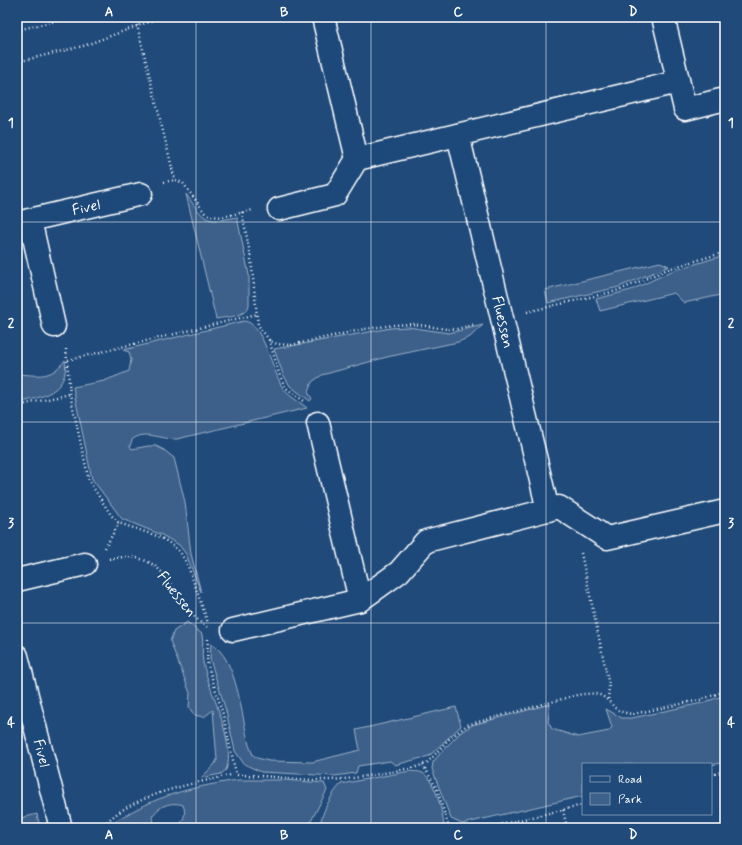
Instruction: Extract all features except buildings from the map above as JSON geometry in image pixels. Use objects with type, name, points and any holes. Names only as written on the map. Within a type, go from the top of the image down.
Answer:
[{"type":"street","points":[[279,209],[335,195],[357,159],[324,17]]},
{"type":"street","points":[[663,17],[685,109],[725,99]]},
{"type":"street","points":[[357,159],[678,82]]},
{"type":"street","name":"Fluessen","points":[[458,135],[548,510]]},
{"type":"street","name":"Fivel","points":[[54,326],[24,222],[141,194]]},
{"type":"street","points":[[318,424],[360,600]]},
{"type":"street","points":[[233,630],[360,600],[399,572],[426,542],[559,507],[607,538],[725,511]]},
{"type":"street","points":[[17,580],[92,562]]},
{"type":"street","name":"Fivel","points":[[17,656],[61,828]]},
{"type":"path","points":[[17,30],[74,17]]},
{"type":"path","points":[[17,62],[83,46],[162,17]]},
{"type":"path","points":[[138,25],[175,180]]},
{"type":"path","points":[[141,194],[152,186],[175,180],[182,183],[205,213],[210,216],[222,217],[265,207],[279,209]]},
{"type":"path","points":[[242,212],[250,259],[258,325],[268,339],[280,376],[286,388],[308,404],[318,424]]},
{"type":"path","points":[[268,339],[277,344],[291,345],[365,329],[404,324],[457,329],[620,290],[668,269],[725,252]]},
{"type":"path","points":[[68,360],[257,314]]},
{"type":"path","points":[[54,326],[62,332],[68,360],[70,394],[89,481],[111,515],[119,523],[160,537],[180,552],[188,566],[210,628],[206,650],[206,662],[223,714],[236,774]]},
{"type":"path","points":[[17,406],[70,394]]},
{"type":"path","points":[[92,562],[119,523]]},
{"type":"path","points":[[585,524],[580,557],[609,685],[608,702]]},
{"type":"path","name":"Fluessen","points":[[92,562],[131,556],[154,565],[163,573],[199,621],[210,628],[223,631],[233,630]]},
{"type":"path","points":[[102,828],[106,822],[124,810],[155,794],[174,788],[236,774],[327,780],[344,779],[427,764],[458,730],[474,722],[582,694],[601,695],[615,709],[623,713],[633,714],[700,700],[725,691]]},
{"type":"path","points":[[423,765],[437,789],[449,828]]},
{"type":"path","points":[[712,775],[725,772]]},
{"type":"path","points":[[486,828],[582,805]]},
{"type":"path","points":[[563,810],[567,828]]},
{"type":"green space","points":[[186,194],[197,210],[206,218],[218,220],[237,217],[249,275],[249,305],[244,312],[240,314],[216,319]]},
{"type":"green space","points":[[725,255],[725,294],[684,303],[674,293],[600,311],[596,299],[631,290],[672,271]]},
{"type":"green space","points":[[660,262],[669,266],[619,287],[548,303],[545,290]]},
{"type":"green space","points":[[244,321],[251,324],[257,330],[267,349],[279,381],[285,391],[307,408],[177,439],[142,435],[132,440],[130,446],[132,449],[156,446],[174,458],[185,502],[191,554],[201,592],[186,554],[179,545],[162,535],[122,519],[92,479],[73,387],[104,381],[129,371],[131,360],[129,352],[123,350]]},
{"type":"green space","points":[[483,325],[470,337],[458,342],[387,357],[322,375],[312,382],[308,392],[312,399],[310,401],[290,386],[283,374],[274,349],[391,328],[408,327],[449,333]]},
{"type":"green space","points":[[65,360],[63,380],[52,392],[35,399],[17,403],[17,374],[44,375],[54,371]]},
{"type":"green space","points":[[187,622],[202,634],[203,662],[228,746],[226,770],[221,774],[201,778],[217,760],[213,710],[204,717],[194,715],[189,707],[190,693],[170,641],[174,631]]},
{"type":"green space","points":[[211,644],[220,651],[233,674],[249,745],[253,755],[257,758],[269,761],[312,762],[360,750],[356,730],[456,707],[461,726],[429,756],[395,765],[390,761],[358,766],[356,773],[335,776],[261,772],[244,764],[235,751],[226,711],[210,659]]},
{"type":"green space","points":[[725,695],[725,762],[712,765],[712,763],[582,763],[582,796],[462,824],[451,819],[432,769],[433,762],[444,749],[461,732],[472,725],[550,704],[548,722],[552,729],[578,737],[609,731],[612,727],[606,709],[622,718],[632,718],[702,703]]},
{"type":"green space","points":[[410,771],[423,773],[432,783],[438,798],[444,828],[333,828],[332,824],[320,828],[320,823],[327,804],[341,784]]},
{"type":"green space","points":[[238,780],[285,780],[324,783],[327,790],[309,825],[294,828],[177,828],[183,820],[185,811],[183,805],[170,804],[161,807],[152,817],[155,824],[161,828],[109,828],[119,819],[166,796],[194,788]]},
{"type":"green space","points":[[37,814],[40,828],[17,828],[17,819]]}]
